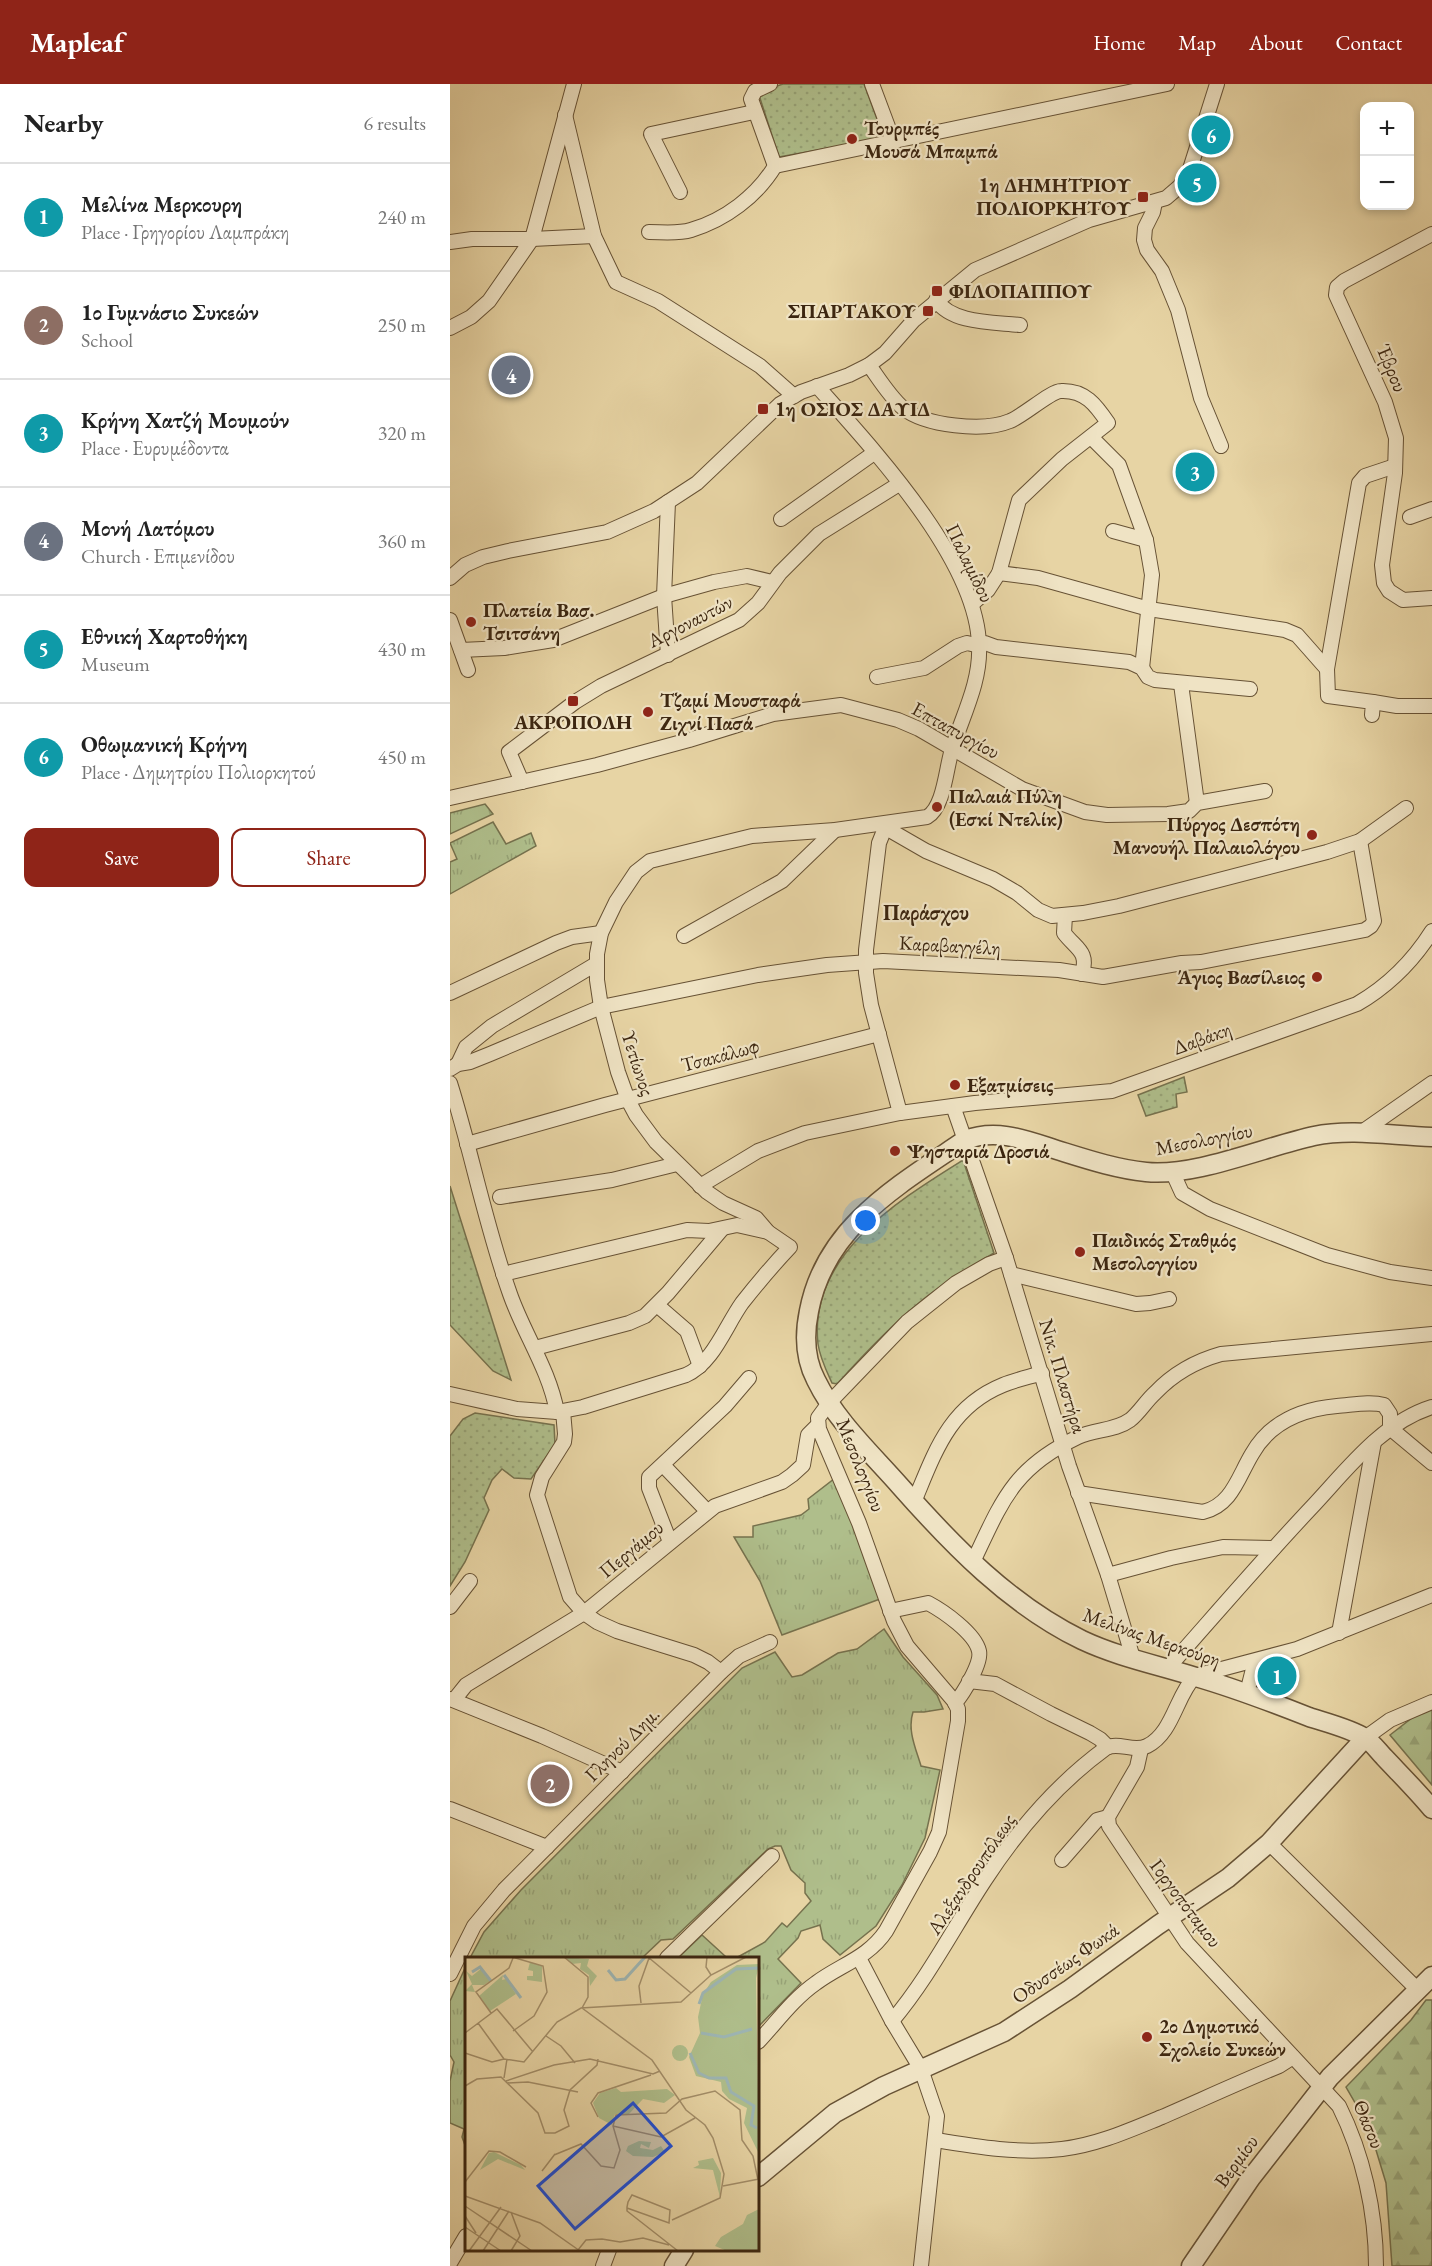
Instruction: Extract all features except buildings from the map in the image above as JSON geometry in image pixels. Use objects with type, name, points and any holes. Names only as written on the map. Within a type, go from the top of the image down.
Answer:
[{"type":"street","points":[[450,328],[471,317],[489,301],[532,239],[574,84]]},
{"type":"street","points":[[770,84],[759,88],[753,94],[752,104],[775,166]]},
{"type":"street","points":[[872,84],[893,140]]},
{"type":"street","points":[[649,232],[689,231],[724,216],[765,183],[775,166],[1167,84]]},
{"type":"street","points":[[450,579],[465,565],[483,557],[508,550],[607,532],[632,522],[669,502],[697,483],[770,413],[794,396],[869,365],[885,353],[914,320],[936,300],[975,270],[1089,220],[1155,202],[1174,192],[1187,176],[1217,84]]},
{"type":"street","points":[[680,192],[651,134],[754,112]]},
{"type":"street","points":[[565,115],[594,236],[616,282],[658,301],[760,366],[794,396]]},
{"type":"street","points":[[1155,202],[1144,230],[1144,240],[1162,271],[1178,310],[1201,398],[1221,446]]},
{"type":"street","name":"Έβρου","points":[[1395,466],[1396,438],[1390,415],[1336,292],[1337,287],[1344,281],[1432,234]]},
{"type":"street","points":[[450,242],[472,238],[532,239],[594,236]]},
{"type":"street","points":[[936,300],[944,309],[957,315],[1020,324]]},
{"type":"street","points":[[869,365],[902,408],[915,416],[928,420],[973,427],[1009,422],[1058,391],[1076,392],[1093,401],[1108,423],[1062,459],[1019,500],[999,573],[988,590],[972,604]]},
{"type":"street","name":"Παλαμίδου","points":[[817,386],[874,453],[938,535],[972,604],[980,646],[974,688],[952,749],[941,795],[934,811],[927,817],[887,822]]},
{"type":"street","points":[[1091,437],[1119,465],[1146,540],[1152,575],[1142,668]]},
{"type":"street","points":[[782,519],[874,453]]},
{"type":"street","points":[[1432,598],[1404,600],[1389,591],[1384,583],[1382,565],[1395,466],[1365,476],[1359,483],[1327,669],[1328,696],[1373,708],[1432,706]]},
{"type":"street","name":"Αργοναυτών","points":[[522,782],[509,752],[590,692],[739,620],[758,603],[772,582],[826,528],[899,484]]},
{"type":"street","points":[[668,655],[664,596],[669,502]]},
{"type":"street","points":[[1410,517],[1432,509]]},
{"type":"street","points":[[1113,531],[1146,540]]},
{"type":"street","points":[[999,573],[1038,578],[1149,609],[1289,631],[1300,638],[1327,669]]},
{"type":"street","points":[[460,650],[504,648],[554,640],[664,596],[737,577],[747,576],[772,582]]},
{"type":"street","points":[[450,620],[468,670]]},
{"type":"street","points":[[877,677],[924,668],[958,646],[967,643],[980,646],[985,643],[996,647],[1130,662],[1142,668],[1151,679],[1181,684],[1250,689]]},
{"type":"street","points":[[1181,684],[1197,803]]},
{"type":"street","name":"Επταπυργίου","points":[[450,798],[597,765],[689,741],[773,714],[841,705],[908,724],[1022,789],[1085,812],[1107,815],[1168,814],[1189,811],[1197,803],[1265,792]]},
{"type":"street","points":[[887,822],[893,832],[931,854],[993,879],[1017,893],[1043,913],[1052,916],[1119,906],[1287,863],[1360,841],[1406,808]]},
{"type":"street","points":[[684,936],[782,881],[835,830],[887,822]]},
{"type":"street","points":[[887,822],[879,843],[866,961],[870,999],[900,1113]]},
{"type":"street","name":"Υετίωνος","points":[[700,1366],[743,1302],[789,1247],[768,1232],[756,1218],[718,1200],[700,1186],[676,1164],[647,1131],[628,1100],[601,1007],[596,964],[602,933],[620,896],[642,866],[659,858],[734,840],[835,830]]},
{"type":"street","name":"Καραβαγγέλη","points":[[454,1066],[480,1058],[601,1007],[758,975],[866,961],[1059,970],[1107,976],[1182,963],[1202,962],[1369,929],[1374,921],[1360,841]]},
{"type":"street","points":[[1065,915],[1064,933],[1084,956],[1085,965],[1082,974]]},
{"type":"street","name":"Δαβάκη","points":[[700,1186],[758,1151],[780,1141],[828,1127],[900,1113],[953,1106],[1112,1091],[1341,1011],[1368,998],[1389,982],[1432,931]]},
{"type":"street","points":[[450,993],[556,943],[572,937],[602,933]]},
{"type":"street","points":[[454,1066],[466,1047],[486,1031],[596,964]]},
{"type":"street","name":"Τσακάλωφ","points":[[467,1144],[879,1034]]},
{"type":"street","points":[[450,1083],[484,1214],[503,1274],[520,1320],[535,1348],[560,1412],[565,1434],[564,1443],[540,1482],[537,1498],[570,1597],[584,1613],[597,1622],[617,1631],[694,1654],[721,1672]]},
{"type":"street","points":[[1359,1134],[1432,1083]]},
{"type":"street","name":"Νικ. Πλαστήρα","points":[[953,1106],[1006,1258],[1078,1493],[1108,1575],[1133,1658]]},
{"type":"street","name":"Μεσολογγίου","points":[[955,1703],[908,1646],[890,1611],[862,1530],[818,1425],[819,1415],[829,1403],[812,1371],[806,1344],[809,1309],[824,1265],[851,1227],[873,1204],[965,1140],[984,1134],[1007,1135],[1127,1169],[1156,1173],[1226,1160],[1313,1136],[1335,1133],[1432,1137]]},
{"type":"street","points":[[500,1197],[612,1180],[676,1164]]},
{"type":"street","points":[[1172,1171],[1182,1193],[1210,1209],[1327,1255],[1390,1272],[1432,1278]]},
{"type":"street","points":[[503,1274],[687,1230],[709,1231],[737,1225],[768,1232]]},
{"type":"street","points":[[535,1348],[629,1323],[645,1316],[722,1228]]},
{"type":"street","points":[[829,1403],[922,1309],[971,1273],[1006,1258]]},
{"type":"street","points":[[1011,1274],[1136,1304],[1150,1304],[1169,1299]]},
{"type":"street","points":[[450,1394],[517,1409],[560,1412],[686,1375],[700,1366],[687,1331],[657,1305]]},
{"type":"street","points":[[973,1563],[996,1514],[1014,1484],[1031,1465],[1083,1435],[1109,1429],[1128,1421],[1166,1383],[1206,1358],[1236,1353],[1432,1334]]},
{"type":"street","points":[[914,1502],[944,1432],[966,1406],[1002,1385],[1042,1373]]},
{"type":"street","points":[[670,1542],[648,1482],[649,1478],[736,1395],[749,1378]]},
{"type":"street","name":"Μελίνας Μερκούρη","points":[[829,1403],[848,1428],[914,1502],[973,1563],[1044,1619],[1092,1644],[1247,1693],[1365,1738]]},
{"type":"street","points":[[1078,1493],[1203,1512],[1213,1509],[1222,1504],[1231,1494],[1253,1451],[1285,1419],[1316,1408],[1379,1403],[1388,1409],[1390,1428],[1432,1463]]},
{"type":"street","points":[[1168,1668],[1274,1548],[1374,1442],[1390,1428],[1415,1413],[1432,1407]]},
{"type":"street","name":"Περγάμου","points":[[452,1700],[466,1685],[584,1613],[707,1511],[723,1501],[778,1483],[792,1475],[803,1465],[808,1435],[818,1425]]},
{"type":"street","points":[[1340,1633],[1374,1442]]},
{"type":"street","points":[[663,1465],[707,1511]]},
{"type":"street","points":[[1108,1575],[1223,1547],[1274,1548]]},
{"type":"street","points":[[450,1607],[470,1581]]},
{"type":"street","points":[[969,1681],[995,1684],[1100,1738],[1108,1747],[1141,1749],[1151,1744],[1160,1735],[1195,1676],[1297,1649],[1432,1595]]},
{"type":"street","points":[[759,2042],[809,1988],[859,1958],[874,1946],[886,1931],[939,1832],[958,1721],[958,1709],[955,1703],[979,1659],[979,1650],[956,1623],[925,1602],[890,1611]]},
{"type":"street","name":"Γληνού Δημ.","points":[[450,1974],[456,1948],[482,1915],[547,1847],[721,1672],[739,1656],[770,1642]]},
{"type":"street","points":[[1247,1693],[1254,1660]]},
{"type":"street","points":[[452,1700],[542,1736],[622,1773]]},
{"type":"street","points":[[1432,1702],[1390,1720],[1365,1738],[1432,1809]]},
{"type":"street","name":"Οδυσσέως Φωκά","points":[[759,2175],[835,2113],[868,2094],[1004,2032],[1070,1989],[1169,1917],[1228,1878],[1269,1843],[1365,1738]]},
{"type":"street","name":"Αλεξανδρουπόλεως","points":[[892,2021],[929,1972],[987,1878],[1017,1835],[1061,1788],[1108,1747]]},
{"type":"street","points":[[1062,1860],[1097,1820],[1108,1820],[1137,1767],[1141,1749]]},
{"type":"street","points":[[450,1809],[547,1847]]},
{"type":"street","name":"Γοργοπόταμου","points":[[1108,1820],[1187,1943],[1322,2087]]},
{"type":"street","points":[[1269,1843],[1418,1990]]},
{"type":"street","points":[[669,1957],[772,1856]]},
{"type":"street","points":[[859,1958],[892,2021],[921,2069],[937,2116],[921,2266]]},
{"type":"street","points":[[1322,2087],[1356,2049],[1432,1976]]},
{"type":"street","points":[[936,2140],[1024,2151],[1078,2146],[1118,2135],[1145,2124],[1279,2066],[1293,2057]]},
{"type":"street","name":"Βερμίου","points":[[1191,2266],[1251,2178],[1322,2087]]},
{"type":"street","name":"Θάσου","points":[[1322,2087],[1343,2114],[1362,2167],[1372,2211],[1376,2266]]},
{"type":"street","points":[[450,2263],[465,2237]]},
{"type":"street","points":[[603,2266],[609,2251]]},
{"type":"street","points":[[674,2266],[683,2251]]},
{"type":"green space","points":[[783,84],[864,84],[884,138],[779,157],[758,92]]},
{"type":"green space","points":[[485,804],[493,814],[450,834],[450,813]]},
{"type":"green space","points":[[493,822],[506,844],[531,833],[536,846],[450,894],[450,862],[457,859],[450,843]]},
{"type":"green space","points":[[1184,1077],[1187,1092],[1176,1094],[1177,1107],[1146,1116],[1138,1095]]},
{"type":"green space","points":[[963,1160],[994,1253],[920,1302],[877,1341],[837,1384],[832,1383],[823,1364],[818,1344],[819,1312],[827,1283],[843,1257],[886,1212]]},
{"type":"green space","points":[[450,1186],[511,1380],[493,1371],[450,1325]]},
{"type":"green space","points":[[475,1413],[554,1425],[555,1444],[531,1479],[514,1478],[502,1469],[492,1480],[484,1498],[489,1510],[465,1562],[450,1586],[450,1436],[463,1419]]},
{"type":"green space","points":[[834,1479],[852,1519],[880,1599],[782,1635],[760,1581],[734,1537],[753,1537],[753,1526],[801,1515],[809,1509],[808,1499]]},
{"type":"green space","points":[[884,1629],[903,1657],[937,1695],[943,1709],[913,1712],[911,1719],[913,1739],[921,1766],[940,1770],[925,1838],[902,1885],[876,1926],[840,1955],[823,1939],[820,1925],[801,1931],[798,1938],[778,1959],[801,1983],[759,2026],[759,1957],[738,1957],[765,1942],[782,1923],[787,1927],[811,1901],[805,1893],[805,1883],[791,1870],[781,1846],[768,1849],[673,1939],[661,1940],[643,1957],[471,1957],[484,1932],[521,1890],[742,1668],[775,1652],[792,1677],[802,1675],[838,1653],[857,1649]]},
{"type":"green space","points":[[1432,1708],[1432,1785],[1390,1735],[1412,1718]]},
{"type":"green space","points":[[702,1935],[726,1957],[679,1957]]},
{"type":"green space","points":[[465,1968],[465,2145],[462,2137],[464,2129],[450,2123],[450,2081],[454,2062],[450,2055],[450,2001]]},
{"type":"green space","points":[[1426,2000],[1432,2000],[1432,2266],[1392,2266],[1386,2183],[1369,2127],[1346,2087],[1411,2020]]},
{"type":"place","name":"Οθωμανική Κρήνη","points":[[1211,135]]},
{"type":"place","name":"Τουρμπές Μουσά Μπαμπά","points":[[852,139]]},
{"type":"place","name":"Εθνική Χαρτοθήκη","points":[[1197,183]]},
{"type":"place","name":"1η ΔΗΜΗΤΡΙΟΥ ΠΟΛΙΟΡΚΗΤΟΥ","points":[[1143,197]]},
{"type":"place","name":"ΦΙΛΟΠΑΠΠΟΥ","points":[[937,291]]},
{"type":"place","name":"ΣΠΑΡΤΑΚΟΥ","points":[[928,311]]},
{"type":"place","name":"Μονή Λατόμου","points":[[511,375]]},
{"type":"place","name":"1η ΟΣΙΟΣ ΔΑΥΙΔ","points":[[763,409]]},
{"type":"place","name":"Κρήνη Χατζή Μουμούν","points":[[1195,472]]},
{"type":"place","name":"Πλατεία Βασ. Τσιτσάνη","points":[[471,622]]},
{"type":"place","name":"ΑΚΡΟΠΟΛΗ","points":[[573,701]]},
{"type":"place","name":"Τζαμί Μουσταφά Ζιχνί Πασά","points":[[648,712]]},
{"type":"place","name":"Παλαιά Πύλη (Εσκί Ντελίκ)","points":[[937,807]]},
{"type":"place","name":"Πύργος Δεσπότη Μανουήλ Παλαιολόγου","points":[[1312,835]]},
{"type":"place","name":"Άγιος Βασίλειος","points":[[1317,977]]},
{"type":"place","name":"Εξατμίσεις","points":[[955,1085]]},
{"type":"place","name":"Ψησταριά Δροσιά","points":[[895,1151]]},
{"type":"place","name":"Παιδικός Σταθμός Μεσολογγίου","points":[[1080,1252]]},
{"type":"place","name":"Μελίνα Μερκουρη","points":[[1277,1676]]},
{"type":"place","name":"1ο Γυμνάσιο Συκεών","points":[[550,1784]]},
{"type":"place","name":"2ο Δημοτικό Σχολείο Συκεών","points":[[1147,2037]]},
{"type":"district","name":"Παράσχου","points":[[926,912]]}]
